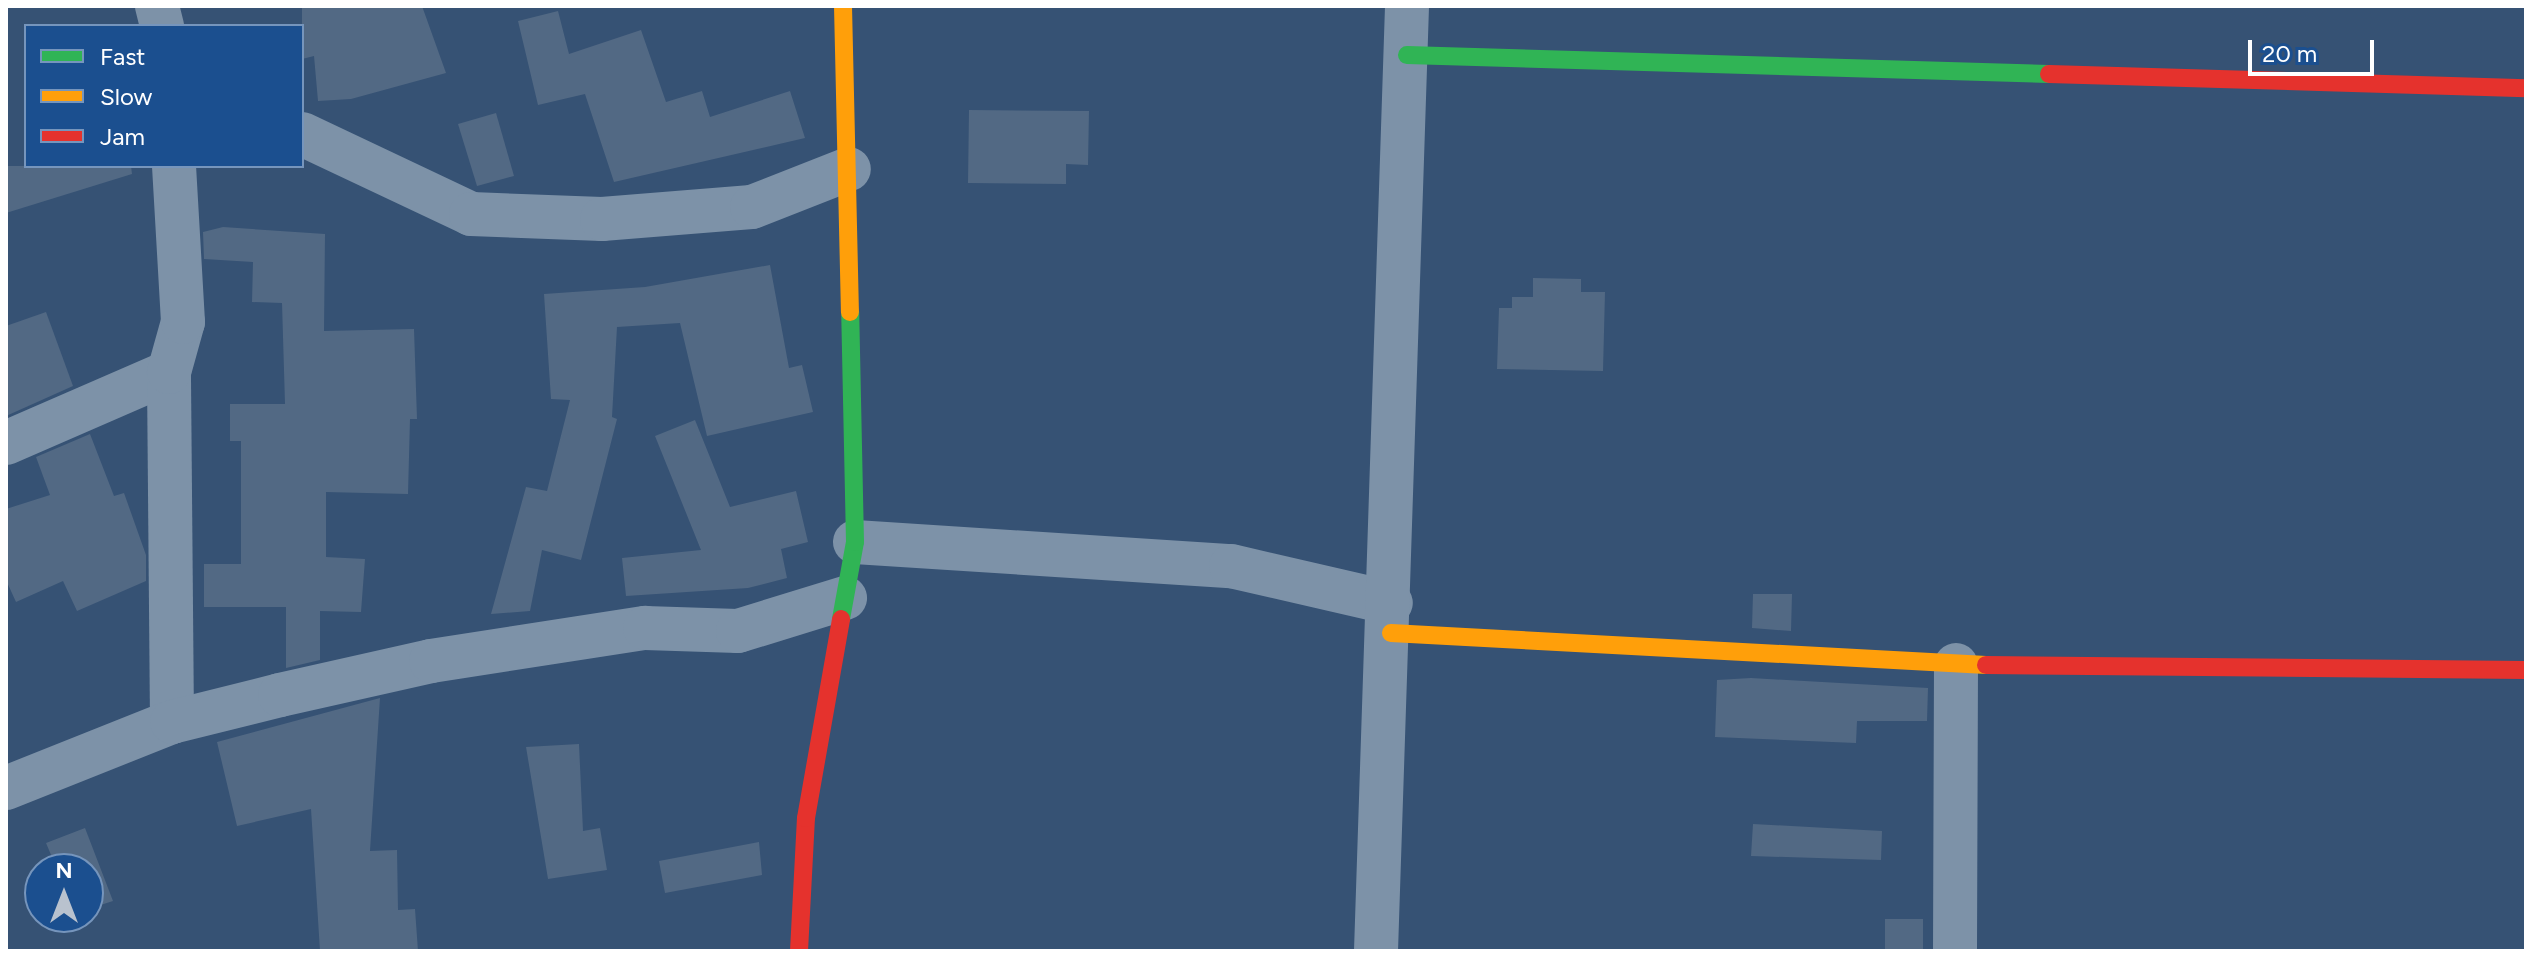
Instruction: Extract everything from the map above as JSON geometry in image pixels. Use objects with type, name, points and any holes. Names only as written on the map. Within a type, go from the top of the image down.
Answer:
[{"type":"street","points":[[799,951],[806,818],[855,542],[843,6]]},
{"type":"street","points":[[1376,951],[1391,618],[1407,6]]},
{"type":"street","points":[[1407,55],[2526,88]]},
{"type":"street","points":[[304,135],[471,214],[602,219],[752,207],[849,169]]},
{"type":"street","points":[[172,722],[169,372],[183,322],[174,168]]},
{"type":"street","points":[[6,443],[169,372]]},
{"type":"street","points":[[855,542],[1231,566],[1391,618],[1956,665],[2526,670]]},
{"type":"street","points":[[6,788],[172,722],[445,659],[645,628],[738,631],[845,598]]},
{"type":"street","points":[[1955,951],[1956,665]]},
{"type":"building","points":[[302,6],[422,6],[446,73],[351,99],[318,101],[314,56],[304,58]]},
{"type":"building","points":[[558,11],[569,54],[641,30],[666,102],[702,91],[710,117],[790,91],[805,138],[614,182],[585,94],[538,105],[518,21]]},
{"type":"building","points":[[969,110],[1089,111],[1088,165],[1066,164],[1066,184],[968,183]]},
{"type":"building","points":[[496,113],[514,176],[477,186],[458,124]]},
{"type":"building","points":[[6,166],[131,168],[132,174],[6,213]]},
{"type":"building","points":[[223,227],[325,234],[324,331],[414,329],[417,419],[410,419],[408,494],[326,492],[326,557],[365,559],[361,612],[320,611],[320,660],[286,668],[286,607],[204,607],[204,564],[241,564],[241,441],[230,441],[230,404],[285,404],[282,303],[252,302],[253,262],[204,259],[203,232]]},
{"type":"building","points":[[770,265],[789,368],[802,365],[813,412],[707,436],[680,323],[617,327],[612,417],[617,419],[581,560],[542,550],[530,611],[491,614],[526,487],[547,491],[570,400],[551,399],[544,294],[645,287]]},
{"type":"building","points":[[1533,278],[1581,279],[1581,292],[1605,292],[1603,371],[1497,369],[1499,308],[1512,308],[1512,297],[1533,297]]},
{"type":"building","points":[[46,312],[73,386],[6,416],[6,326]]},
{"type":"building","points":[[695,420],[730,507],[796,491],[808,542],[781,549],[787,578],[748,588],[626,596],[622,558],[701,550],[655,436]]},
{"type":"building","points":[[90,434],[114,496],[124,493],[146,555],[146,581],[77,611],[63,581],[16,602],[6,580],[6,509],[50,495],[36,457]]},
{"type":"building","points":[[1753,594],[1792,594],[1791,631],[1752,628]]},
{"type":"building","points":[[1751,678],[1928,688],[1927,721],[1857,721],[1856,743],[1715,737],[1717,680]]},
{"type":"building","points":[[380,698],[370,851],[397,850],[398,910],[415,909],[418,951],[320,951],[311,809],[237,826],[217,742]]},
{"type":"building","points":[[579,744],[583,831],[600,828],[607,870],[548,879],[526,747]]},
{"type":"building","points":[[1753,824],[1882,831],[1881,860],[1751,856]]},
{"type":"building","points":[[85,828],[95,853],[50,853],[46,843]]},
{"type":"building","points":[[759,842],[762,875],[665,893],[659,861]]},
{"type":"building","points":[[104,878],[113,901],[104,904]]},
{"type":"building","points":[[1885,919],[1923,919],[1923,951],[1885,951]]},
{"type":"traffic: fast","points":[[1407,55],[2049,74]]},
{"type":"traffic: fast","points":[[841,619],[855,542],[850,312]]},
{"type":"traffic: slow","points":[[843,6],[850,312]]},
{"type":"traffic: slow","points":[[1391,633],[1986,665]]},
{"type":"traffic: jam","points":[[2049,74],[2526,88]]},
{"type":"traffic: jam","points":[[799,951],[806,818],[841,619]]},
{"type":"traffic: jam","points":[[1986,665],[2526,670]]}]
